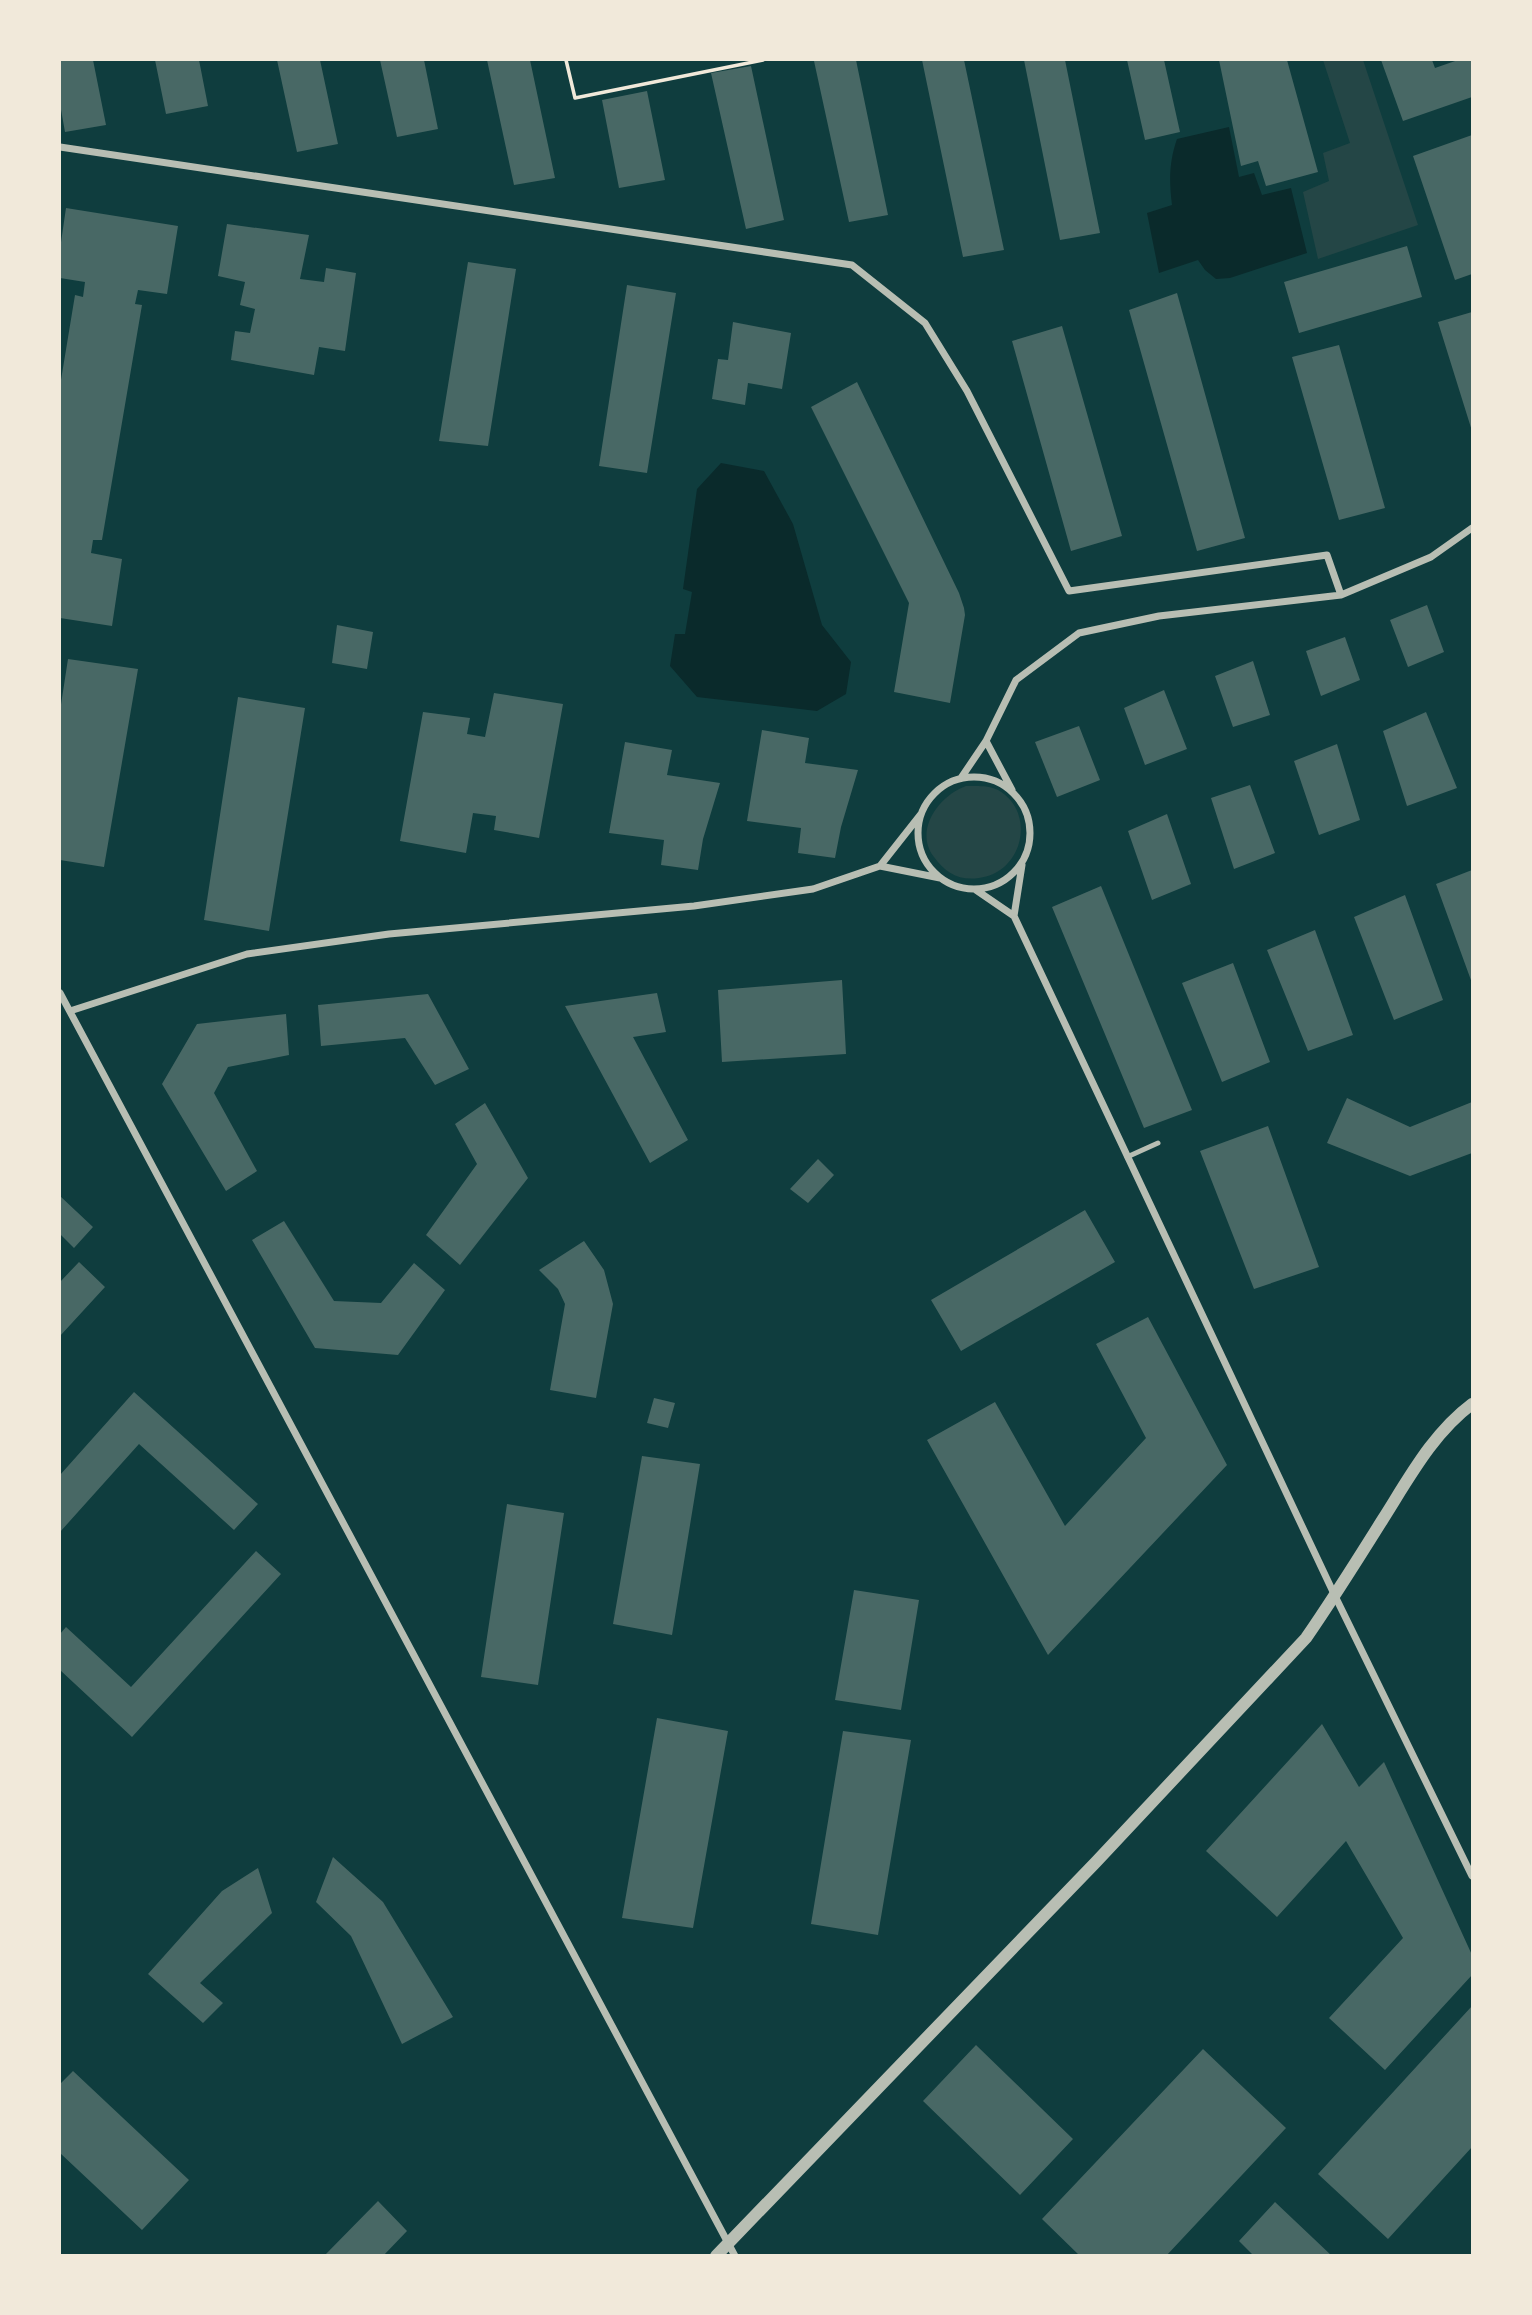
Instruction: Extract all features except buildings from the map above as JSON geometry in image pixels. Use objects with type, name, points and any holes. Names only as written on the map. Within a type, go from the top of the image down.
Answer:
[{"type":"street","points":[[60,147],[852,265],[925,323],[967,391],[1069,591],[1327,555],[1341,594]]},
{"type":"street","points":[[961,778],[986,741],[1016,680],[1079,633],[1159,616],[1341,594],[1432,557],[1472,527]]},
{"type":"street","points":[[986,741],[1025,807],[1030,825],[1030,845],[1023,862],[1014,916]]},
{"type":"street","points":[[880,866],[922,813],[931,797],[944,785],[961,778],[979,777],[998,782],[1014,792]]},
{"type":"street","points":[[922,813],[918,831],[920,849],[928,865],[940,878]]},
{"type":"street","points":[[70,1011],[247,954],[389,934],[694,906],[813,889],[880,866],[940,878],[957,887],[976,890],[995,886],[1011,877],[1023,862]]},
{"type":"street","points":[[976,890],[1014,916],[1335,1597],[1472,1876]]},
{"type":"street","points":[[60,993],[735,2256]]},
{"type":"street","points":[[716,2256],[1106,1852],[1306,1638],[1427,1451],[1460,1413],[1472,1404]]},
{"type":"lane","points":[[1127,1157],[1158,1143]]},
{"type":"path","points":[[566,60],[575,98],[763,60]]},
{"type":"shaded area","points":[[1323,60],[1363,60],[1418,225],[1318,259],[1303,192],[1329,181],[1323,153],[1350,143]]},
{"type":"shaded area","points":[[1229,127],[1239,177],[1254,173],[1262,195],[1291,188],[1307,253],[1230,278],[1216,279],[1198,260],[1159,273],[1147,213],[1172,205],[1170,172],[1177,139]]},
{"type":"shaded area","points":[[721,463],[764,471],[793,524],[822,625],[851,662],[846,694],[817,711],[697,697],[670,666],[675,634],[685,634],[692,592],[683,589],[697,489]]},
{"type":"shaded area","points":[[966,786],[998,790],[1010,800],[1018,812],[1021,826],[1015,854],[994,874],[979,878],[959,877],[948,871],[934,857],[926,836],[932,815],[939,805]]}]
